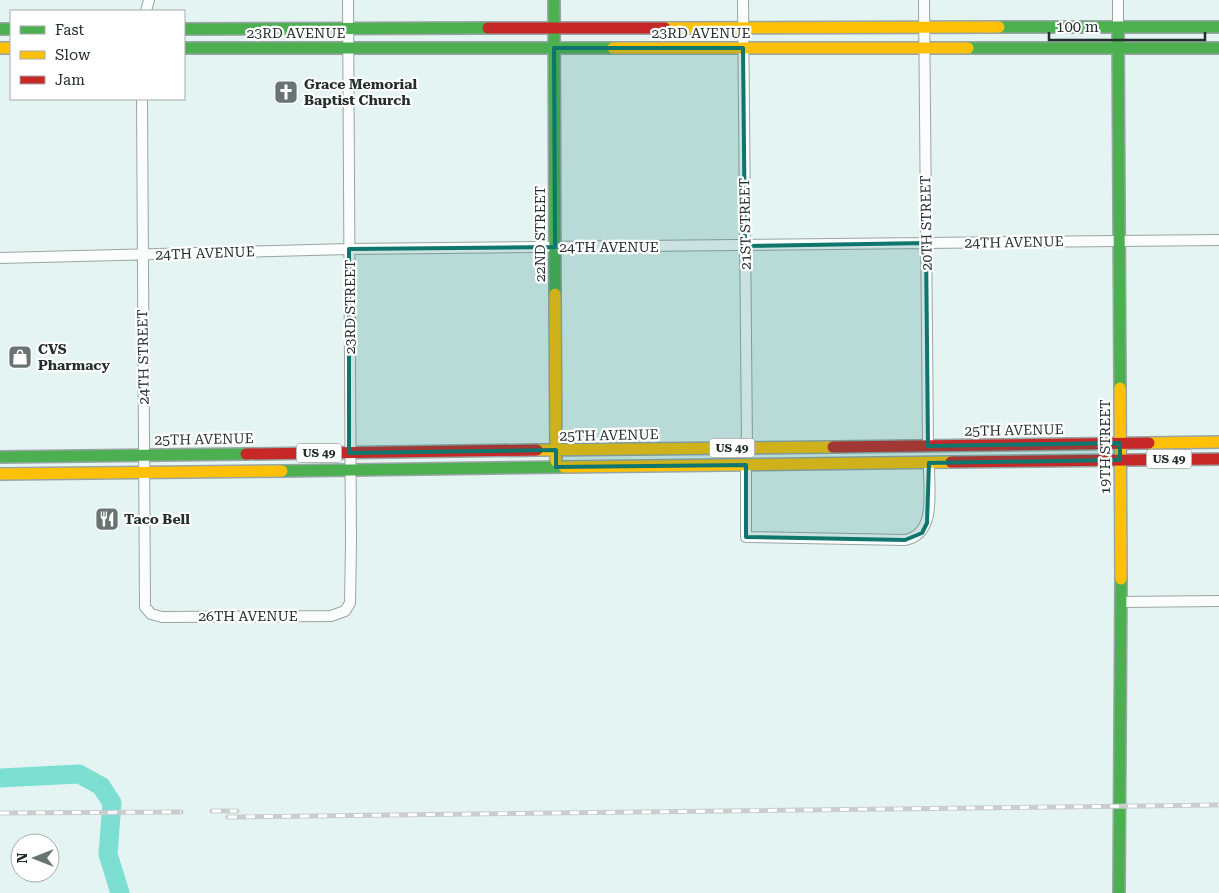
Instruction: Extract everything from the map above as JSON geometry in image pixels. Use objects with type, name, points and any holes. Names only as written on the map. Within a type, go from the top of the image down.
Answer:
[{"type":"street","name":"23RD STREET","points":[[344,611],[350,603],[348,0]]},
{"type":"street","name":"22ND STREET","points":[[554,0],[556,467]]},
{"type":"street","name":"21ST STREET","points":[[743,0],[747,448]]},
{"type":"street","name":"20TH STREET","points":[[924,0],[928,446]]},
{"type":"street","name":"19TH STREET","points":[[1118,0],[1121,602],[1119,893]]},
{"type":"street","name":"23RD AVENUE","points":[[185,29],[1219,28]]},
{"type":"street","name":"23RD AVENUE","points":[[185,48],[1118,50],[1219,48]]},
{"type":"street","name":"24TH STREET","points":[[142,100],[145,607],[151,614]]},
{"type":"street","name":"24TH AVENUE","points":[[0,258],[349,249],[1219,240]]},
{"type":"street","name":"25TH AVENUE","points":[[0,457],[1219,442]]},
{"type":"street","name":"US 49","points":[[0,474],[1219,459]]},
{"type":"street","points":[[746,464],[746,537],[905,540],[922,533],[927,523],[929,463]]},
{"type":"street","points":[[1121,602],[1219,602]]},
{"type":"street","name":"26TH AVENUE","points":[[151,614],[162,616],[331,616],[344,611]]},
{"type":"highlighted area","points":[[554,48],[743,48],[745,246],[926,243],[928,446],[1120,443],[1120,460],[929,463],[927,523],[922,533],[905,540],[746,537],[746,465],[556,467],[556,450],[349,453],[349,249],[555,247]]},
{"type":"waterway","points":[[0,778],[79,774],[101,786],[112,803],[108,854],[120,893]]},
{"type":"railway","points":[[228,817],[1219,805]]},
{"type":"railway","points":[[212,811],[237,811]]},
{"type":"railway","points":[[0,813],[181,812]]},
{"type":"traffic: fast","points":[[554,0],[555,294]]},
{"type":"traffic: fast","points":[[999,27],[1219,27]]},
{"type":"traffic: fast","points":[[1118,27],[1120,388]]},
{"type":"traffic: fast","points":[[185,29],[488,28]]},
{"type":"traffic: fast","points":[[0,29],[10,29]]},
{"type":"traffic: fast","points":[[185,48],[613,48]]},
{"type":"traffic: fast","points":[[968,48],[1219,48]]},
{"type":"traffic: fast","points":[[0,457],[246,454]]},
{"type":"traffic: fast","points":[[282,471],[564,467]]},
{"type":"traffic: fast","points":[[1119,893],[1121,579]]},
{"type":"traffic: slow","points":[[665,28],[999,27]]},
{"type":"traffic: slow","points":[[0,48],[10,48]]},
{"type":"traffic: slow","points":[[613,48],[968,48]]},
{"type":"traffic: slow","points":[[555,294],[556,461]]},
{"type":"traffic: slow","points":[[1120,388],[1121,579]]},
{"type":"traffic: slow","points":[[1149,443],[1219,442]]},
{"type":"traffic: slow","points":[[537,450],[833,447]]},
{"type":"traffic: slow","points":[[564,467],[951,462]]},
{"type":"traffic: slow","points":[[0,474],[282,471]]},
{"type":"traffic: jam","points":[[488,28],[665,28]]},
{"type":"traffic: jam","points":[[833,447],[1149,443]]},
{"type":"traffic: jam","points":[[246,454],[537,450]]},
{"type":"traffic: jam","points":[[951,462],[1219,459]]},
{"type":"place","name":"Grace Memorial Baptist Church","points":[[286,92]]},
{"type":"place","name":"CVS Pharmacy","points":[[20,357]]},
{"type":"place","name":"Taco Bell","points":[[107,519]]}]
